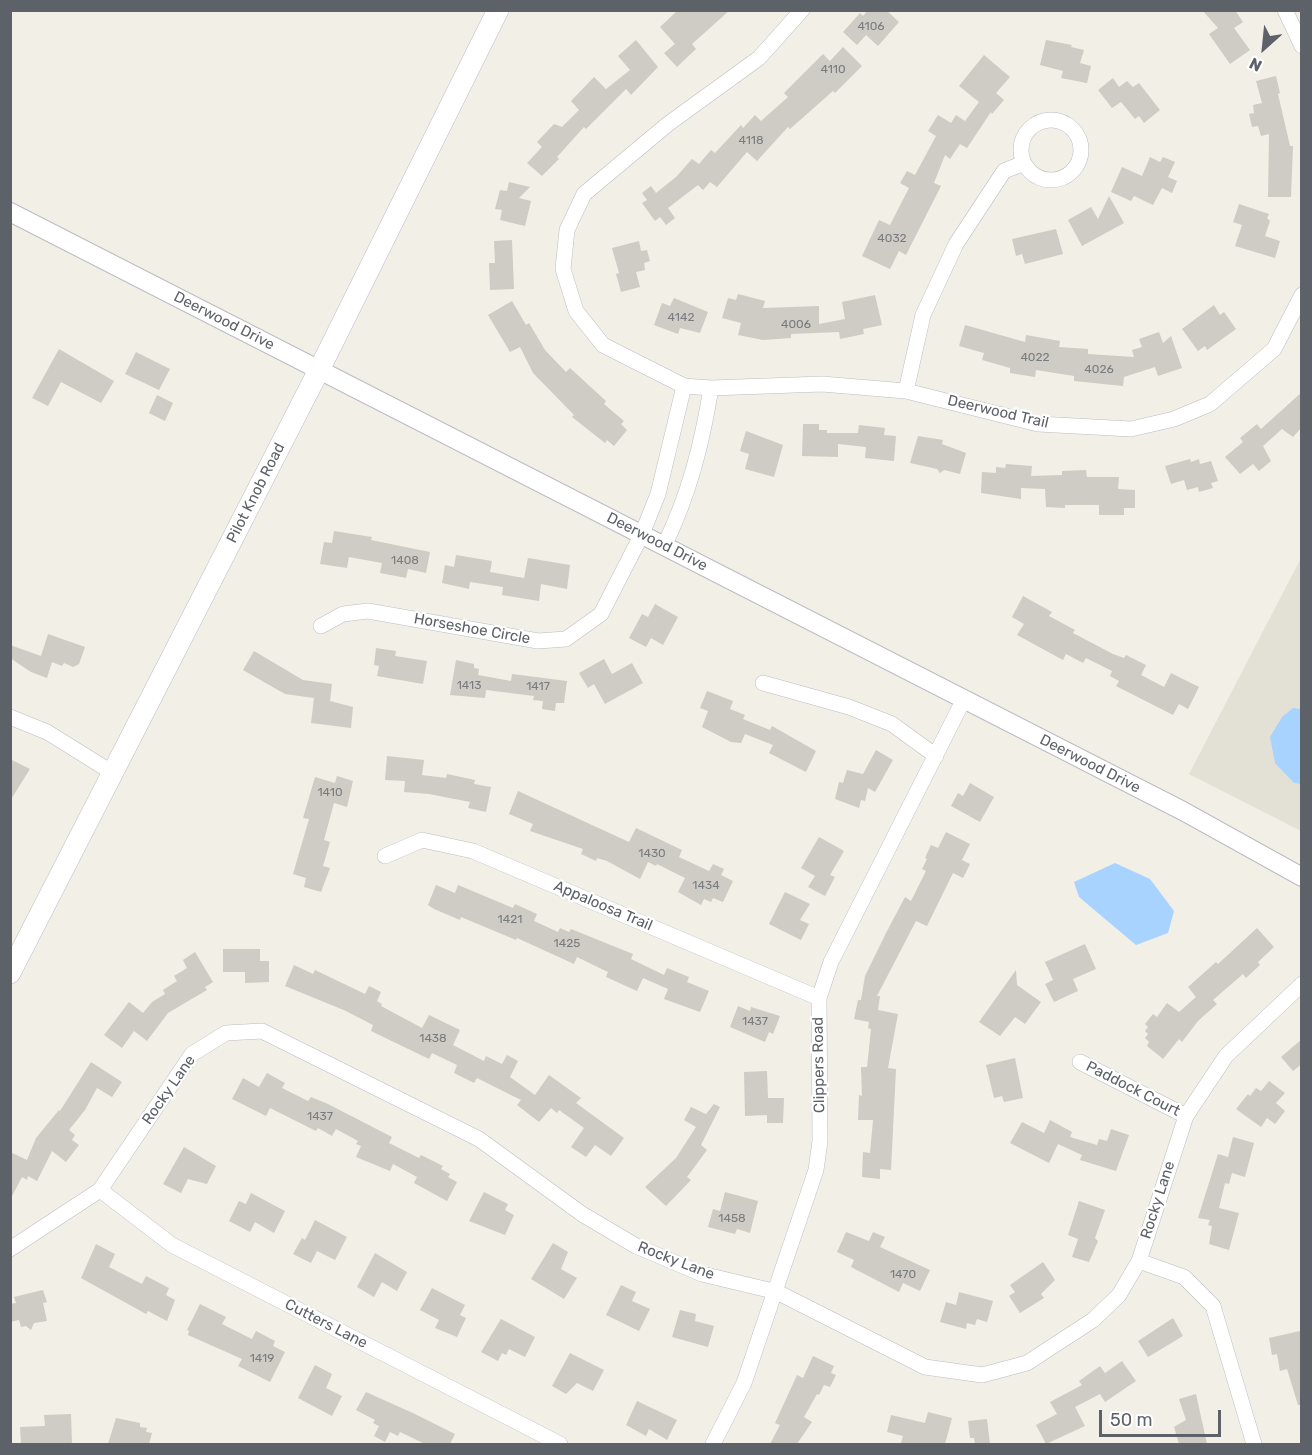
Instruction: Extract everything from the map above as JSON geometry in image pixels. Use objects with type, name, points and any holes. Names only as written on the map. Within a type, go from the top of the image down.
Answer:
[{"type":"main road","name":"Pilot Knob Road","points":[[10,973],[320,370],[498,10]]},
{"type":"street","name":"Deerwood Trail","points":[[802,10],[759,58],[668,124],[584,194],[567,230],[563,269],[576,311],[603,345],[684,386],[711,388],[822,384],[906,391],[1038,424],[1131,429],[1174,420],[1210,404],[1274,349],[1302,296]]},
{"type":"street","points":[[1285,10],[1302,46]]},
{"type":"street","points":[[906,391],[923,315],[956,244],[1004,171],[1024,163]]},
{"type":"street","name":"Deerwood Drive","points":[[10,212],[1183,811],[1302,877]]},
{"type":"street","points":[[642,534],[658,494],[684,386]]},
{"type":"street","points":[[664,546],[683,505],[702,442],[711,388]]},
{"type":"street","name":"Horseshoe Circle","points":[[321,626],[343,614],[368,611],[538,641],[566,639],[601,614],[642,534]]},
{"type":"street","points":[[763,683],[849,707],[892,724],[936,756]]},
{"type":"street","name":"Clippers Road","points":[[713,1444],[744,1383],[777,1292],[816,1170],[820,1141],[819,998],[831,962],[964,699]]},
{"type":"street","points":[[10,717],[47,732],[113,773]]},
{"type":"street","name":"Appaloosa Trail","points":[[385,856],[422,840],[473,851],[819,998]]},
{"type":"street","name":"Rocky Lane","points":[[10,1249],[100,1190],[192,1054],[226,1033],[262,1031],[479,1138],[582,1214],[636,1246],[702,1274],[777,1292],[925,1367],[982,1376],[1027,1363],[1093,1320],[1119,1295],[1139,1261],[1186,1116],[1226,1056],[1302,984]]},
{"type":"street","name":"Paddock Court","points":[[1080,1062],[1186,1116]]},
{"type":"street","name":"Cutters Lane","points":[[100,1190],[172,1245],[560,1444]]},
{"type":"street","points":[[1139,1261],[1184,1277],[1213,1306],[1254,1444]]},
{"type":"shaded area","points":[[1301,558],[1301,831],[1189,774]]},
{"type":"water","points":[[1293,708],[1301,709],[1301,784],[1294,783],[1275,763],[1270,737],[1282,717]]},
{"type":"water","points":[[1115,863],[1150,879],[1174,911],[1168,933],[1136,945],[1079,897],[1074,882]]},
{"type":"building","points":[[678,10],[730,10],[692,44],[696,49],[677,67],[664,53],[675,44],[660,27]]},
{"type":"building","points":[[868,10],[886,10],[899,22],[878,46],[866,35],[857,45],[843,32],[860,13],[863,16]]},
{"type":"building","points":[[1202,10],[1235,10],[1243,22],[1234,28],[1250,50],[1230,64],[1209,34],[1218,28]]},
{"type":"building","points":[[636,40],[658,67],[631,95],[626,89],[586,129],[584,127],[557,157],[559,159],[542,176],[527,163],[542,147],[537,142],[554,124],[562,127],[579,110],[571,101],[594,77],[606,89],[630,70],[618,56]]},
{"type":"building","points":[[1046,40],[1084,50],[1080,63],[1091,66],[1087,83],[1061,78],[1063,71],[1040,65]]},
{"type":"building","points":[[843,47],[862,66],[835,93],[833,91],[790,129],[788,127],[757,161],[747,152],[717,187],[710,182],[703,190],[698,185],[668,208],[675,218],[666,225],[660,217],[655,221],[642,203],[647,200],[642,193],[651,186],[656,193],[676,177],[692,159],[699,164],[711,150],[715,153],[741,125],[743,128],[755,115],[761,121],[788,97],[784,93],[823,54],[830,61]]},
{"type":"building","points":[[984,55],[1010,77],[996,93],[1004,100],[992,114],[991,112],[967,148],[960,144],[950,159],[945,155],[934,183],[941,186],[906,255],[899,251],[890,269],[862,256],[879,220],[890,225],[909,188],[900,183],[907,171],[915,175],[936,136],[928,131],[938,115],[951,123],[956,115],[965,121],[979,102],[959,86]]},
{"type":"building","points":[[1276,76],[1290,146],[1293,146],[1291,197],[1268,197],[1269,134],[1261,136],[1258,126],[1252,127],[1249,114],[1254,113],[1253,105],[1262,103],[1256,81]]},
{"type":"building","points":[[1113,78],[1119,87],[1127,81],[1133,87],[1139,83],[1160,110],[1144,123],[1139,116],[1135,119],[1121,102],[1112,108],[1098,90]]},
{"type":"building","points":[[1150,157],[1160,162],[1163,157],[1175,162],[1168,177],[1177,181],[1172,193],[1162,188],[1153,205],[1134,196],[1131,201],[1111,192],[1122,167],[1142,176]]},
{"type":"building","points":[[509,182],[530,187],[519,198],[531,201],[525,226],[500,220],[502,210],[495,209],[500,190],[507,191]]},
{"type":"building","points":[[1109,196],[1124,223],[1082,246],[1068,220],[1091,207],[1098,219]]},
{"type":"building","points":[[1239,204],[1269,214],[1267,218],[1270,221],[1265,236],[1280,241],[1275,258],[1235,246],[1242,225],[1233,222]]},
{"type":"building","points":[[1056,229],[1063,254],[1025,264],[1022,254],[1016,256],[1012,239]]},
{"type":"building","points":[[512,240],[514,289],[490,290],[489,263],[495,263],[494,241]]},
{"type":"building","points":[[639,241],[641,251],[647,250],[650,261],[644,263],[645,270],[636,272],[640,287],[621,292],[616,274],[619,273],[612,248]]},
{"type":"building","points":[[738,294],[765,301],[763,308],[819,306],[819,324],[845,319],[842,302],[875,295],[882,325],[863,329],[864,334],[840,339],[839,332],[791,334],[791,338],[763,340],[738,335],[741,323],[722,318],[728,298],[736,300]]},
{"type":"building","points":[[674,298],[708,312],[700,333],[680,328],[678,334],[654,325],[662,303],[670,306]]},
{"type":"building","points":[[512,301],[526,325],[529,323],[545,350],[566,372],[570,368],[606,401],[604,404],[624,421],[621,424],[627,430],[614,446],[607,440],[605,443],[572,417],[574,415],[533,373],[520,347],[510,352],[488,315]]},
{"type":"building","points":[[1214,305],[1220,315],[1224,312],[1236,329],[1207,350],[1205,346],[1198,351],[1182,329]]},
{"type":"building","points":[[965,325],[1025,342],[1026,335],[1060,341],[1059,347],[1088,349],[1088,354],[1134,357],[1132,350],[1142,347],[1139,339],[1159,332],[1163,343],[1171,336],[1182,368],[1158,376],[1155,367],[1124,377],[1123,386],[1074,381],[1074,376],[1036,370],[1035,377],[1010,373],[1010,368],[982,360],[984,353],[959,346]]},
{"type":"building","points":[[59,349],[114,381],[101,403],[61,382],[48,406],[32,398]]},
{"type":"building","points":[[136,352],[170,369],[159,390],[125,374]]},
{"type":"building","points":[[1302,392],[1302,427],[1293,437],[1282,429],[1263,446],[1271,461],[1259,471],[1253,464],[1240,474],[1225,457],[1243,442],[1240,438],[1257,424],[1261,429]]},
{"type":"building","points":[[157,395],[173,403],[165,421],[149,413]]},
{"type":"building","points":[[803,424],[819,424],[819,430],[827,430],[827,433],[858,433],[859,425],[885,428],[884,435],[896,436],[894,461],[865,458],[866,447],[838,444],[838,457],[802,456]]},
{"type":"building","points":[[746,431],[783,445],[774,477],[745,469],[749,454],[740,451]]},
{"type":"building","points":[[918,436],[943,440],[942,444],[966,453],[960,474],[944,470],[940,473],[937,469],[910,463]]},
{"type":"building","points":[[1190,459],[1191,462],[1199,459],[1200,464],[1211,461],[1218,481],[1211,483],[1213,488],[1199,492],[1198,487],[1187,490],[1184,480],[1171,484],[1165,466]]},
{"type":"building","points":[[1006,464],[1032,466],[1031,476],[1062,475],[1062,471],[1086,470],[1087,477],[1119,477],[1118,489],[1135,490],[1135,508],[1124,508],[1124,515],[1099,515],[1099,505],[1046,507],[1045,489],[1021,488],[1021,499],[981,493],[982,472],[996,473],[996,467],[1005,468]]},
{"type":"building","points":[[334,531],[372,537],[371,540],[430,552],[426,573],[408,569],[406,578],[380,573],[382,563],[349,557],[347,568],[320,564],[324,542],[332,543]]},
{"type":"building","points":[[456,555],[492,561],[490,572],[524,578],[528,558],[570,565],[567,589],[541,584],[539,601],[502,595],[503,587],[470,582],[469,589],[442,583],[445,565],[454,567]]},
{"type":"building","points":[[1023,596],[1052,612],[1049,616],[1075,630],[1073,633],[1113,654],[1124,658],[1126,655],[1146,665],[1141,675],[1164,687],[1171,673],[1199,687],[1188,709],[1179,704],[1173,715],[1116,686],[1119,681],[1110,676],[1112,671],[1086,658],[1083,663],[1066,654],[1063,660],[1017,635],[1024,624],[1012,617]]},
{"type":"building","points":[[655,604],[678,617],[663,645],[651,638],[646,647],[629,638],[642,614],[648,617]]},
{"type":"building","points":[[48,634],[85,647],[79,664],[73,667],[64,663],[62,666],[52,662],[47,678],[31,672],[10,658],[10,645],[41,656]]},
{"type":"building","points":[[376,648],[396,651],[395,656],[427,661],[423,684],[377,676],[379,666],[374,665]]},
{"type":"building","points":[[254,651],[303,680],[332,684],[330,701],[353,707],[351,728],[311,723],[314,698],[285,694],[243,670]]},
{"type":"building","points":[[604,659],[612,674],[632,663],[643,683],[605,704],[594,684],[588,688],[579,673]]},
{"type":"building","points":[[456,660],[474,664],[474,668],[479,669],[478,675],[511,681],[512,674],[567,681],[564,703],[556,703],[555,711],[542,709],[543,701],[533,700],[534,696],[486,690],[485,698],[450,695]]},
{"type":"building","points":[[707,691],[733,701],[730,709],[745,715],[743,719],[770,730],[772,726],[816,751],[806,772],[769,753],[773,745],[745,734],[741,743],[731,742],[702,727],[708,711],[700,708]]},
{"type":"building","points":[[876,750],[893,760],[875,792],[868,788],[865,801],[861,800],[859,808],[835,799],[839,782],[843,783],[847,770],[863,774]]},
{"type":"building","points":[[387,756],[424,760],[422,775],[446,778],[447,774],[475,780],[474,784],[491,787],[486,812],[468,808],[470,802],[404,792],[405,781],[385,780]]},
{"type":"building","points":[[10,759],[30,769],[10,801]]},
{"type":"building","points":[[337,776],[353,781],[347,807],[334,803],[324,840],[330,842],[323,866],[330,868],[321,892],[304,887],[306,878],[293,874],[309,819],[303,818],[315,777],[335,783]]},
{"type":"building","points":[[970,783],[994,797],[980,822],[951,806],[958,793],[963,796]]},
{"type":"building","points":[[518,791],[629,842],[636,828],[682,850],[679,857],[709,871],[713,864],[724,869],[721,875],[733,881],[723,902],[713,898],[711,902],[704,899],[701,905],[678,892],[685,878],[657,864],[656,866],[648,862],[640,879],[607,861],[597,858],[596,861],[581,854],[583,849],[530,831],[533,824],[509,814]]},
{"type":"building","points":[[946,832],[970,844],[962,860],[970,864],[963,878],[953,873],[927,926],[916,921],[877,996],[880,996],[878,1010],[898,1014],[888,1068],[896,1069],[891,1170],[880,1169],[880,1179],[862,1177],[863,1152],[870,1153],[873,1120],[858,1120],[859,1095],[862,1096],[861,1067],[867,1067],[871,1029],[868,1028],[869,1022],[854,1019],[858,1000],[861,1000],[865,976],[886,933],[905,897],[911,901],[926,871],[922,869],[931,845],[938,848]]},
{"type":"building","points":[[819,837],[844,851],[830,875],[835,877],[825,896],[808,887],[815,876],[801,868]]},
{"type":"building","points":[[436,885],[455,893],[458,885],[513,908],[515,904],[537,914],[534,921],[558,932],[560,928],[569,932],[571,929],[633,954],[631,959],[664,975],[667,968],[689,977],[687,982],[709,991],[700,1012],[664,999],[668,989],[643,978],[637,991],[606,977],[608,972],[577,957],[574,964],[517,938],[516,940],[461,917],[460,920],[434,909],[428,905]]},
{"type":"building","points":[[785,892],[810,904],[800,920],[809,924],[801,940],[769,924]]},
{"type":"building","points":[[1257,928],[1274,947],[1258,962],[1260,965],[1246,978],[1243,974],[1213,1000],[1217,1004],[1198,1021],[1182,1042],[1179,1039],[1163,1059],[1147,1046],[1149,1042],[1145,1038],[1148,1034],[1145,1031],[1148,1027],[1145,1024],[1153,1014],[1157,1017],[1167,1003],[1179,1012],[1196,997],[1188,987],[1216,962],[1218,964]]},
{"type":"building","points":[[1085,944],[1096,969],[1073,979],[1078,991],[1054,1002],[1045,984],[1053,980],[1045,962]]},
{"type":"building","points":[[223,949],[260,949],[260,961],[269,961],[269,982],[245,983],[245,972],[223,972]]},
{"type":"building","points":[[195,952],[213,982],[205,987],[207,990],[168,1013],[147,1041],[134,1031],[122,1048],[104,1035],[129,1002],[143,1013],[152,1002],[165,994],[163,990],[177,981],[174,976],[187,968],[183,960]]},
{"type":"building","points":[[294,965],[313,974],[315,970],[365,994],[369,986],[381,992],[377,1001],[382,1004],[381,1006],[422,1028],[429,1015],[460,1030],[453,1045],[484,1061],[486,1056],[502,1064],[507,1055],[518,1061],[510,1077],[535,1095],[549,1075],[581,1098],[576,1103],[624,1138],[611,1156],[595,1145],[586,1157],[571,1147],[584,1128],[559,1110],[557,1113],[551,1108],[539,1122],[517,1105],[521,1100],[477,1078],[474,1083],[454,1073],[457,1065],[432,1053],[429,1059],[371,1031],[373,1025],[346,1011],[285,986]]},
{"type":"building","points":[[1016,970],[1017,985],[1041,1002],[1025,1024],[1015,1017],[1000,1036],[979,1022]]},
{"type":"building","points":[[738,1006],[750,1011],[751,1007],[780,1016],[773,1034],[769,1032],[765,1042],[730,1027]]},
{"type":"building","points":[[1302,1039],[1302,1064],[1293,1071],[1281,1057]]},
{"type":"building","points":[[1015,1058],[1023,1098],[1004,1102],[1002,1096],[994,1098],[986,1065]]},
{"type":"building","points":[[91,1062],[122,1082],[112,1097],[97,1088],[85,1110],[69,1130],[75,1135],[72,1140],[79,1145],[66,1162],[52,1151],[37,1181],[28,1176],[27,1180],[22,1177],[10,1200],[10,1152],[27,1160],[36,1138],[60,1111]]},
{"type":"building","points":[[767,1071],[768,1098],[784,1098],[783,1123],[767,1123],[767,1115],[745,1116],[744,1072]]},
{"type":"building","points":[[267,1073],[285,1083],[282,1088],[308,1101],[311,1097],[328,1104],[392,1137],[389,1143],[419,1158],[421,1155],[443,1166],[441,1169],[450,1174],[448,1177],[457,1182],[447,1201],[414,1183],[417,1177],[393,1164],[390,1171],[356,1157],[361,1146],[356,1144],[358,1141],[336,1129],[332,1136],[318,1128],[316,1131],[270,1108],[266,1116],[232,1099],[243,1078],[259,1087]]},
{"type":"building","points":[[1269,1081],[1285,1093],[1276,1103],[1285,1111],[1275,1124],[1267,1118],[1261,1127],[1236,1109],[1248,1094],[1250,1096],[1256,1088],[1261,1091]]},
{"type":"building","points":[[714,1104],[720,1107],[701,1145],[707,1150],[687,1177],[691,1180],[666,1206],[645,1187],[676,1158],[696,1127],[684,1120],[691,1107],[706,1114]]},
{"type":"building","points":[[1050,1120],[1072,1132],[1070,1137],[1097,1145],[1099,1139],[1107,1141],[1111,1129],[1129,1135],[1116,1171],[1080,1160],[1082,1155],[1058,1144],[1049,1163],[1010,1143],[1022,1122],[1044,1133]]},
{"type":"building","points":[[1233,1137],[1254,1143],[1245,1177],[1232,1173],[1229,1184],[1225,1183],[1219,1208],[1239,1213],[1229,1250],[1209,1244],[1212,1226],[1208,1225],[1210,1220],[1198,1218],[1218,1154],[1228,1157]]},
{"type":"building","points":[[184,1147],[216,1166],[207,1184],[188,1179],[181,1193],[163,1184]]},
{"type":"building","points":[[484,1192],[508,1204],[505,1210],[514,1215],[505,1235],[469,1221]]},
{"type":"building","points":[[725,1192],[758,1201],[750,1233],[737,1229],[735,1234],[708,1227],[713,1209],[720,1211]]},
{"type":"building","points":[[251,1193],[285,1211],[274,1233],[255,1222],[250,1232],[229,1221],[239,1201],[246,1204]]},
{"type":"building","points":[[1079,1201],[1105,1210],[1095,1238],[1098,1241],[1089,1262],[1072,1257],[1078,1239],[1068,1235]]},
{"type":"building","points":[[315,1220],[347,1237],[335,1260],[317,1251],[311,1263],[293,1254],[302,1238],[305,1240]]},
{"type":"building","points":[[846,1232],[869,1241],[873,1232],[885,1237],[880,1247],[930,1270],[920,1291],[903,1283],[899,1292],[851,1267],[854,1260],[837,1252]]},
{"type":"building","points":[[553,1243],[568,1252],[561,1269],[577,1278],[564,1299],[531,1279]]},
{"type":"building","points":[[96,1244],[115,1254],[109,1267],[142,1284],[146,1276],[169,1288],[166,1295],[175,1300],[167,1321],[148,1311],[146,1314],[81,1278]]},
{"type":"building","points":[[375,1253],[407,1272],[397,1291],[382,1282],[374,1297],[357,1287]]},
{"type":"building","points":[[1043,1262],[1055,1280],[1041,1294],[1044,1298],[1020,1313],[1009,1296],[1015,1292],[1010,1285]]},
{"type":"building","points":[[621,1285],[636,1292],[632,1301],[650,1309],[639,1331],[606,1315]]},
{"type":"building","points":[[432,1288],[465,1305],[460,1315],[466,1318],[457,1337],[435,1328],[439,1320],[420,1310]]},
{"type":"building","points":[[43,1290],[47,1302],[43,1303],[47,1321],[34,1323],[31,1330],[26,1326],[21,1327],[19,1320],[10,1322],[10,1304],[16,1303],[14,1297]]},
{"type":"building","points":[[959,1292],[993,1301],[987,1322],[977,1319],[975,1325],[967,1323],[966,1329],[940,1322],[946,1302],[956,1305]]},
{"type":"building","points":[[200,1304],[226,1317],[222,1324],[252,1339],[256,1331],[275,1341],[273,1346],[285,1352],[270,1382],[238,1366],[242,1359],[188,1335],[187,1330]]},
{"type":"building","points":[[680,1310],[696,1314],[695,1321],[714,1326],[708,1347],[672,1337]]},
{"type":"building","points":[[1173,1318],[1183,1336],[1148,1357],[1138,1341]]},
{"type":"building","points":[[501,1319],[535,1337],[525,1357],[509,1349],[506,1355],[502,1353],[498,1361],[481,1352]]},
{"type":"building","points":[[1300,1331],[1302,1405],[1298,1405],[1287,1369],[1280,1371],[1277,1354],[1272,1355],[1269,1338]]},
{"type":"building","points":[[570,1353],[604,1370],[593,1391],[577,1383],[566,1394],[552,1386]]},
{"type":"building","points":[[813,1356],[834,1366],[831,1373],[836,1375],[830,1387],[824,1385],[819,1395],[817,1394],[804,1417],[812,1422],[797,1444],[770,1444],[780,1425],[775,1423],[797,1375],[803,1378]]},
{"type":"building","points":[[1122,1361],[1136,1381],[1105,1402],[1100,1394],[1075,1407],[1085,1426],[1046,1444],[1036,1425],[1057,1414],[1050,1402],[1082,1385],[1079,1381],[1100,1366],[1105,1373]]},
{"type":"building","points":[[315,1365],[332,1374],[326,1388],[342,1396],[332,1416],[298,1398]]},
{"type":"building","points":[[366,1392],[455,1434],[450,1444],[425,1444],[400,1432],[398,1436],[390,1432],[385,1442],[374,1436],[379,1426],[373,1423],[375,1420],[356,1410]]},
{"type":"building","points":[[1196,1394],[1207,1444],[1179,1444],[1174,1427],[1186,1420],[1179,1399]]},
{"type":"building","points":[[637,1401],[677,1420],[667,1440],[649,1429],[646,1436],[626,1425]]},
{"type":"building","points":[[928,1412],[952,1418],[945,1444],[901,1443],[903,1436],[887,1432],[891,1415],[925,1423]]},
{"type":"building","points":[[71,1414],[72,1444],[21,1444],[20,1427],[45,1426],[44,1415]]},
{"type":"building","points":[[116,1418],[140,1423],[140,1427],[147,1428],[146,1432],[152,1433],[149,1444],[108,1444]]},
{"type":"building","points":[[987,1419],[990,1444],[975,1444],[974,1438],[970,1438],[968,1421]]}]
